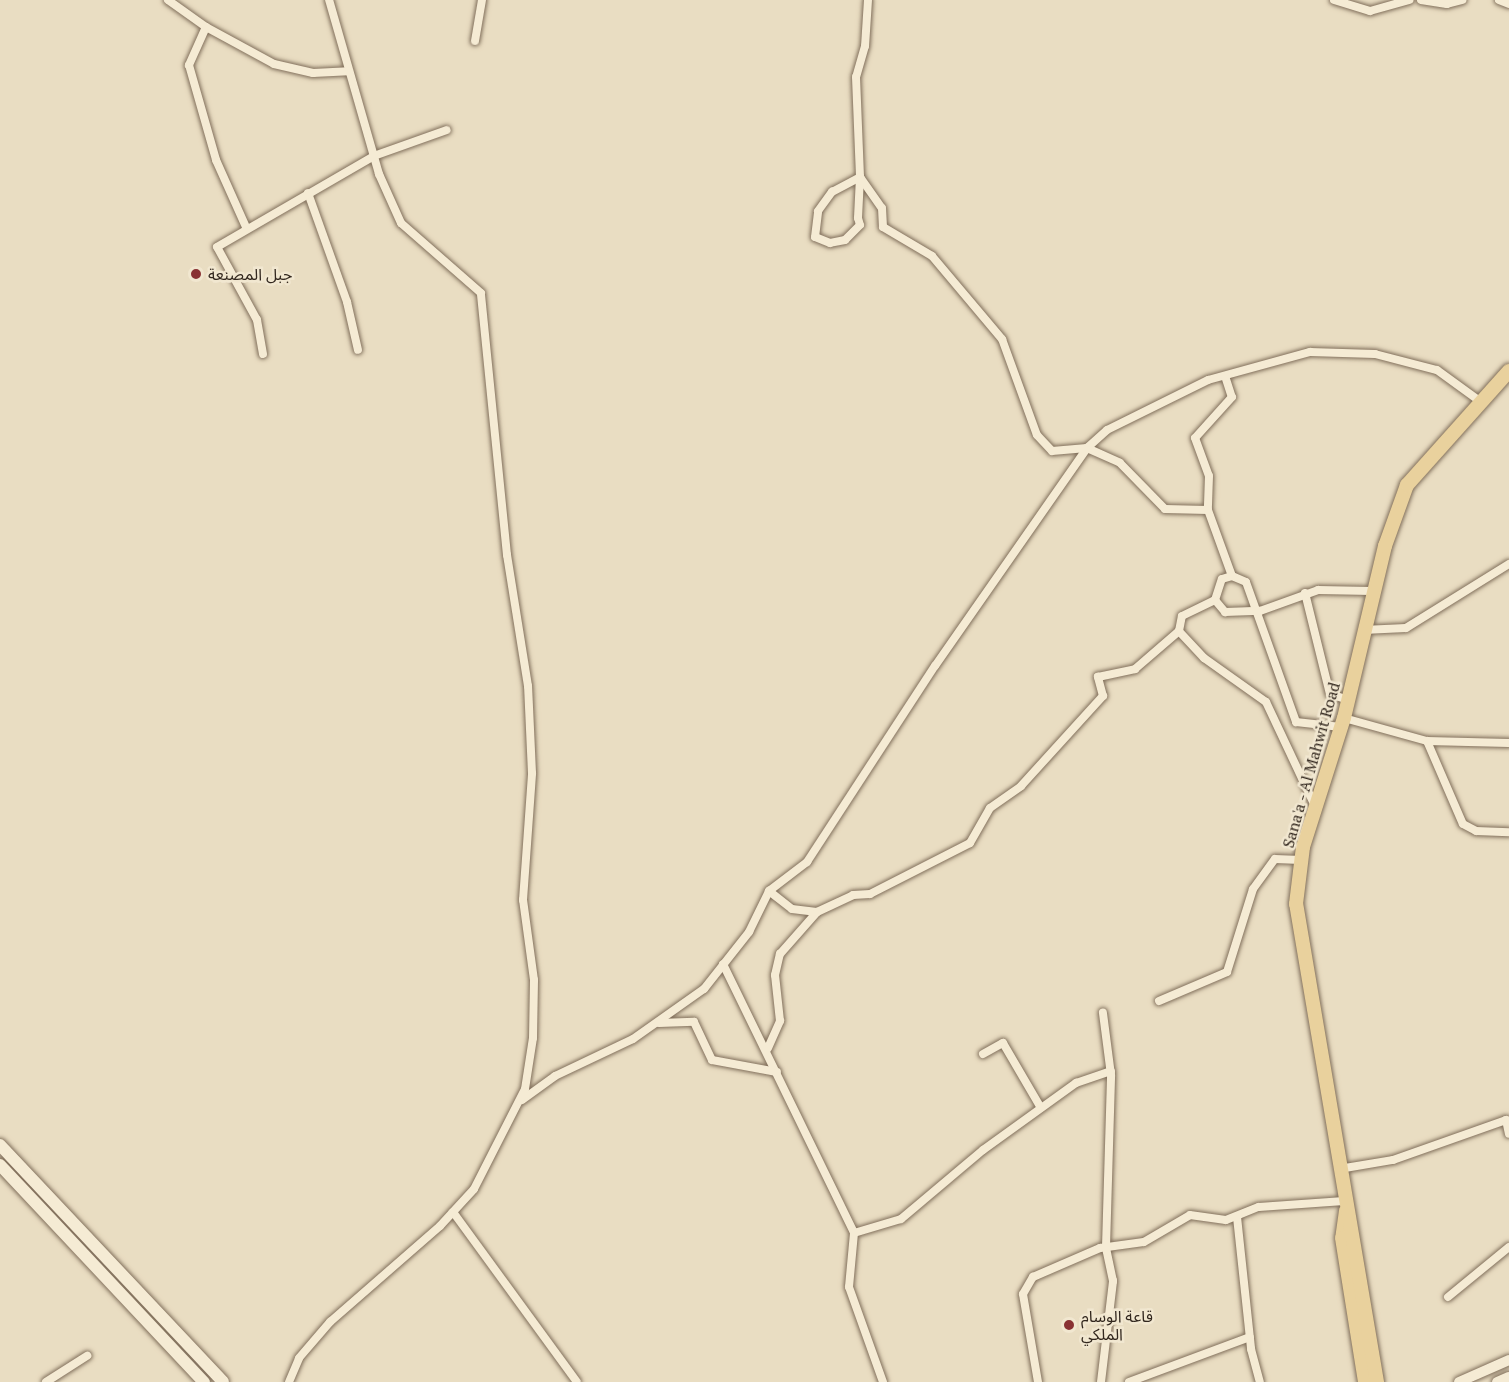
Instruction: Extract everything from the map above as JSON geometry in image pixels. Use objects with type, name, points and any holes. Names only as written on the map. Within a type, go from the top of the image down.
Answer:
[{"type":"main road","name":"Sana'a - Al Mahwit Road","points":[[1377,1382],[1355,1233],[1345,1206],[1296,904],[1302,860],[1315,806],[1342,723],[1372,591],[1407,485],[1509,371]]},
{"type":"main road","points":[[0,1145],[223,1382]]},
{"type":"main road","points":[[0,1165],[204,1382],[214,1372]]},
{"type":"main road","name":"Sana'a - Al Mahwit Road","points":[[1345,1206],[1343,1245],[1365,1382]]},
{"type":"street","points":[[168,0],[206,27],[274,64],[313,73],[348,71]]},
{"type":"street","points":[[289,1382],[299,1358],[330,1322],[453,1212],[474,1189],[517,1104],[533,1038],[534,980],[523,900],[532,773],[523,635],[507,555],[481,292],[401,223],[374,156],[329,0]]},
{"type":"street","points":[[475,41],[482,0]]},
{"type":"street","points":[[860,177],[832,192],[818,211],[814,237],[830,243],[845,240],[860,225],[860,177],[856,77],[865,46],[868,0]]},
{"type":"street","points":[[1334,0],[1370,11],[1409,0]]},
{"type":"street","points":[[1421,0],[1446,4],[1462,0]]},
{"type":"street","points":[[1499,0],[1509,4]]},
{"type":"street","points":[[206,27],[189,65],[216,160],[246,227]]},
{"type":"street","points":[[263,354],[257,320],[217,247],[246,227],[374,156],[447,130]]},
{"type":"street","points":[[860,177],[882,208],[883,227],[932,256],[1002,339],[1037,435],[1052,452],[1087,448],[1120,463],[1165,509],[1208,510]]},
{"type":"street","points":[[308,193],[347,302],[358,350]]},
{"type":"street","points":[[517,1104],[555,1076],[594,1061],[659,1023],[704,989],[749,932],[769,891],[807,862],[1087,448],[1107,430],[1225,376],[1310,352],[1376,354],[1437,370],[1481,402]]},
{"type":"street","points":[[1225,376],[1232,397],[1195,438],[1209,476],[1208,510],[1232,576]]},
{"type":"street","points":[[1363,630],[1406,628],[1509,564]]},
{"type":"street","points":[[768,1048],[780,1021],[775,975],[780,954],[817,912],[853,895],[870,894],[970,843],[990,808],[1021,786],[1102,696],[1098,677],[1135,669],[1179,631],[1182,616],[1215,600],[1222,579],[1232,576],[1246,582],[1260,611],[1296,722],[1342,723],[1427,741],[1509,743]]},
{"type":"street","points":[[1215,600],[1225,612],[1260,611],[1305,593],[1372,591]]},
{"type":"street","points":[[1305,593],[1330,694],[1348,700]]},
{"type":"street","points":[[1179,631],[1204,658],[1266,702],[1315,806]]},
{"type":"street","points":[[1427,741],[1463,824],[1476,831],[1509,832]]},
{"type":"street","points":[[1159,1001],[1227,972],[1253,889],[1275,859],[1302,860]]},
{"type":"street","points":[[769,891],[792,909],[817,912]]},
{"type":"street","points":[[723,964],[768,1048],[777,1072],[854,1233],[849,1287],[883,1382]]},
{"type":"street","points":[[1101,1382],[1113,1281],[1106,1247],[1111,1071],[1103,1013]]},
{"type":"street","points":[[659,1023],[694,1022],[712,1060],[777,1072]]},
{"type":"street","points":[[982,1053],[1003,1043],[1041,1108]]},
{"type":"street","points":[[854,1233],[901,1220],[1041,1108],[1076,1083],[1111,1071]]},
{"type":"street","points":[[1339,1169],[1393,1160],[1506,1120],[1509,1134]]},
{"type":"street","points":[[1038,1382],[1026,1285],[1106,1247],[1139,1243],[1190,1215],[1237,1217],[1264,1207],[1345,1206]]},
{"type":"street","points":[[453,1212],[577,1382]]},
{"type":"street","points":[[1237,1217],[1250,1337],[1260,1382]]},
{"type":"street","points":[[1448,1297],[1509,1247]]},
{"type":"street","points":[[1130,1382],[1250,1337]]},
{"type":"street","points":[[46,1382],[87,1356]]},
{"type":"street","points":[[1459,1382],[1509,1360]]},
{"type":"street","points":[[1497,1382],[1509,1377]]},
{"type":"place","name":"جبل المصنعة","points":[[196,274]]},
{"type":"place","name":"قاعة الوسام الملكي","points":[[1069,1325]]}]
